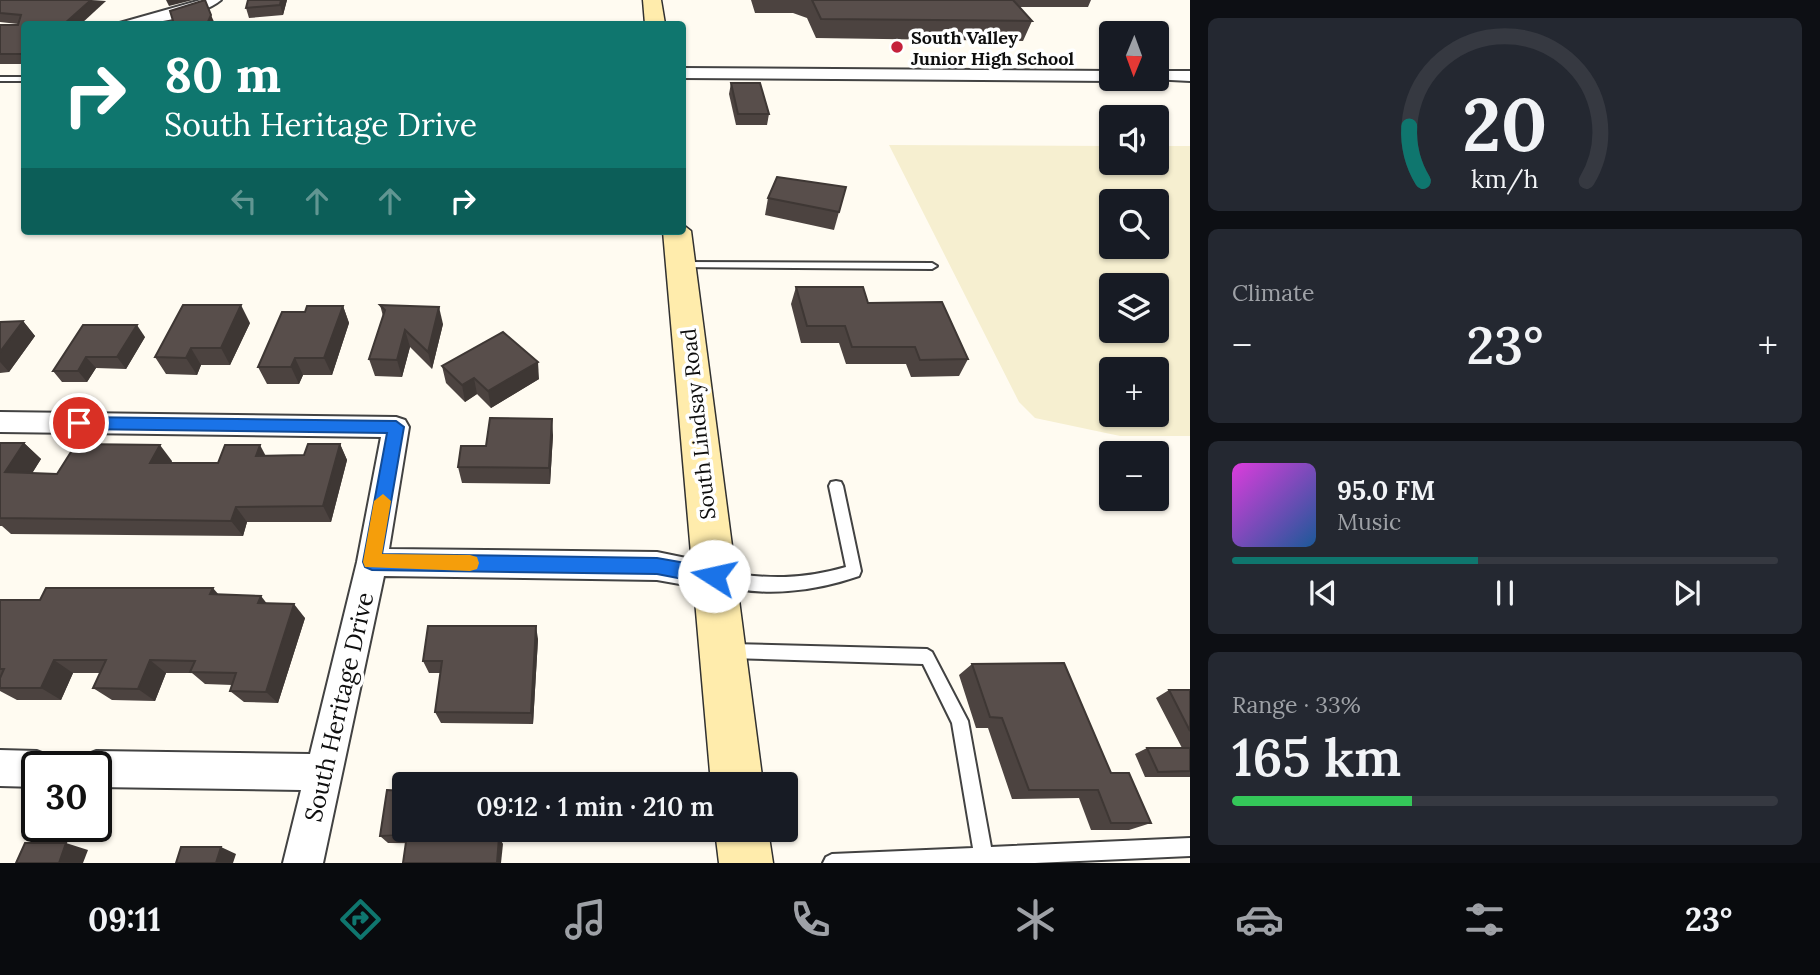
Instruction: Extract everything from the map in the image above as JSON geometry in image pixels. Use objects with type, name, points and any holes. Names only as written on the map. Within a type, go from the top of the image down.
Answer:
[{"type":"main road","points":[[652,0],[655,21]]},
{"type":"main road","name":"South Lindsay Road","points":[[679,248],[736,772]]},
{"type":"main road","points":[[743,842],[746,863]]},
{"type":"street","points":[[140,21],[168,16],[214,0]]},
{"type":"street","points":[[686,73],[1099,76]]},
{"type":"street","points":[[1169,76],[1190,76]]},
{"type":"street","name":"South Heritage Drive","points":[[0,422],[396,427],[372,562],[303,863]]},
{"type":"street","points":[[372,562],[657,566],[714,576]]},
{"type":"street","points":[[0,768],[21,769]]},
{"type":"street","points":[[112,769],[325,772]]},
{"type":"lane","points":[[0,79],[21,79]]},
{"type":"lane","points":[[679,248],[932,266]]},
{"type":"lane","points":[[714,576],[775,587],[819,582],[854,571],[836,486]]},
{"type":"lane","points":[[723,651],[928,657],[960,721],[984,856]]},
{"type":"lane","points":[[832,863],[1190,847]]},
{"type":"shaded area","points":[[889,145],[1099,146],[1099,175],[1169,175],[1169,146],[1190,146],[1190,436],[1120,436],[1035,418],[1019,402]]},
{"type":"building","points":[[0,0],[91,0],[67,21],[21,21],[21,54],[0,54],[0,25],[18,25],[21,15],[0,13]]},
{"type":"building","points":[[205,0],[211,15],[208,21],[173,21],[170,11]]},
{"type":"building","points":[[248,0],[281,0],[280,5],[246,8]]},
{"type":"building","points":[[812,0],[1013,0],[1032,21],[821,19]]},
{"type":"building","points":[[731,83],[760,83],[769,114],[738,114]]},
{"type":"building","points":[[777,177],[846,187],[839,212],[768,198]]},
{"type":"building","points":[[796,287],[863,287],[868,303],[942,302],[968,359],[920,360],[915,347],[852,347],[845,326],[807,326]]},
{"type":"building","points":[[183,305],[241,305],[221,348],[191,348],[186,358],[155,357]]},
{"type":"building","points":[[380,305],[439,307],[428,352],[405,330],[397,360],[369,359],[385,310]]},
{"type":"building","points":[[307,306],[343,306],[324,358],[295,358],[291,367],[258,367],[282,312],[305,312]]},
{"type":"building","points":[[23,321],[0,352],[0,322]]},
{"type":"building","points":[[83,325],[137,325],[117,357],[86,357],[78,371],[53,371]]},
{"type":"building","points":[[503,332],[538,362],[488,391],[474,378],[462,385],[442,366]]},
{"type":"building","points":[[490,418],[552,419],[549,468],[458,467],[461,446],[486,446]]},
{"type":"building","points":[[0,443],[24,443],[5,472],[57,474],[76,444],[160,445],[150,463],[218,463],[225,445],[260,445],[256,456],[304,455],[308,444],[340,444],[323,506],[236,507],[231,521],[0,518]]},
{"type":"building","points":[[46,588],[213,588],[210,594],[261,596],[258,603],[294,604],[266,692],[230,691],[236,673],[190,672],[195,661],[150,660],[138,689],[93,688],[106,660],[54,660],[41,688],[0,688],[4,669],[0,669],[0,600],[40,600]]},
{"type":"building","points":[[428,626],[536,626],[531,713],[435,712],[442,661],[423,661]]},
{"type":"building","points":[[1064,663],[1111,773],[1129,773],[1151,823],[1111,823],[1098,790],[1029,790],[1002,718],[990,717],[972,664]]},
{"type":"building","points":[[1169,690],[1190,690],[1190,731]]},
{"type":"building","points":[[1147,748],[1190,748],[1190,771],[1158,772]]},
{"type":"building","points":[[387,790],[392,790],[392,836],[380,836]]},
{"type":"building","points":[[406,842],[499,842],[497,863],[403,863]]},
{"type":"building","points":[[25,843],[66,843],[59,863],[16,863]]},
{"type":"building","points":[[181,847],[221,847],[216,863],[176,863]]},
{"type":"slow traffic","points":[[383,501],[372,562],[470,563]]},
{"type":"place","name":"South Valley Junior High School","points":[[897,47]]},
{"type":"route","points":[[79,423],[396,427],[372,562],[657,566],[714,576]]}]
